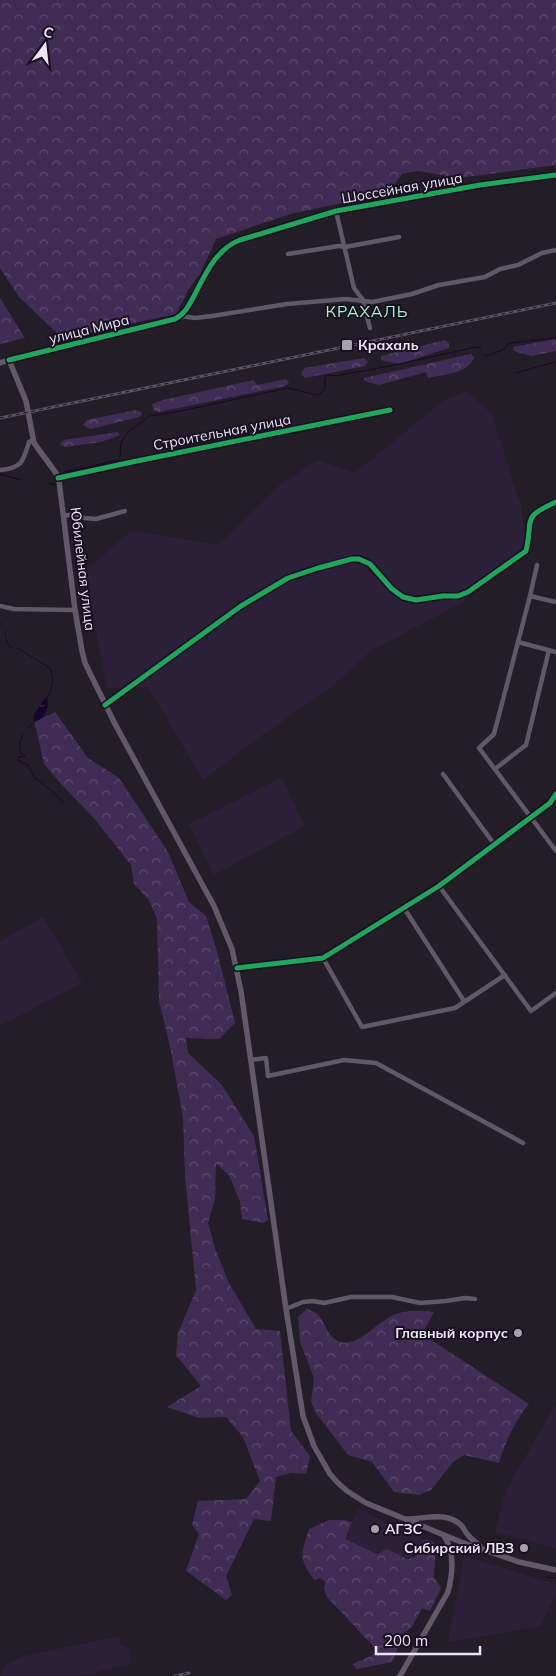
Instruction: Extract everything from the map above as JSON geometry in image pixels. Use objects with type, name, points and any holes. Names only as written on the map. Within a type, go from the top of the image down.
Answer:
[{"type":"main road","points":[[0,363],[9,360]]},
{"type":"main road","name":"Юбилейная улица","points":[[9,360],[26,401],[33,440],[58,478],[75,610],[82,651],[88,671],[214,906],[226,934],[237,968],[286,1308],[304,1416],[314,1446],[330,1474],[347,1491],[366,1503],[444,1536],[483,1550],[519,1562],[556,1570]]},
{"type":"main road","points":[[405,1519],[424,1519],[435,1516],[447,1518],[461,1525],[466,1534],[483,1550]]},
{"type":"main road","points":[[424,1519],[422,1523],[425,1528]]},
{"type":"main road","points":[[451,1552],[454,1543],[465,1541],[466,1534]]},
{"type":"main road","points":[[400,1676],[448,1592],[452,1573],[451,1552],[444,1536]]},
{"type":"street","name":"Шоссейная улица","points":[[182,316],[211,266],[224,248],[231,243],[336,211],[480,185],[556,175]]},
{"type":"street","points":[[336,211],[354,288],[363,300],[370,328]]},
{"type":"street","points":[[288,254],[339,246],[344,247],[399,237]]},
{"type":"street","points":[[182,316],[195,318],[286,304],[346,299],[372,302],[412,294],[439,285],[485,277],[500,269],[518,265],[542,253],[556,250]]},
{"type":"street","name":"улица Мира","points":[[9,360],[175,320],[182,316]]},
{"type":"street","name":"Строительная улица","points":[[58,478],[390,410]]},
{"type":"street","points":[[0,470],[13,469],[18,465],[29,442],[33,440]]},
{"type":"street","points":[[104,704],[241,606],[288,578],[318,568],[352,558],[359,559],[370,564],[392,589],[403,597],[416,600],[464,595],[526,551],[529,525],[533,515],[538,510],[556,502]]},
{"type":"street","points":[[64,516],[75,514],[84,518],[96,519],[125,511]]},
{"type":"street","points":[[537,565],[494,734],[478,748],[556,851]]},
{"type":"street","points":[[530,596],[556,602]]},
{"type":"street","points":[[0,606],[75,610]]},
{"type":"street","points":[[518,642],[556,652]]},
{"type":"street","points":[[495,769],[526,745],[549,650]]},
{"type":"street","points":[[443,774],[494,844]]},
{"type":"street","points":[[237,968],[323,958],[438,886],[550,803],[556,794]]},
{"type":"street","points":[[550,803],[556,805]]},
{"type":"street","points":[[438,886],[531,1011],[556,993]]},
{"type":"street","points":[[404,908],[464,1001]]},
{"type":"street","points":[[323,958],[362,1027],[455,1008],[504,975]]},
{"type":"street","points":[[251,1060],[266,1058],[268,1076],[344,1060],[376,1063],[524,1143]]},
{"type":"street","points":[[286,1308],[303,1302],[324,1303],[351,1297],[392,1297],[420,1303],[457,1298],[475,1299]]},
{"type":"shaded area","points":[[467,391],[492,414],[521,506],[526,553],[458,605],[372,650],[330,688],[261,736],[203,780],[148,687],[107,688],[85,571],[131,531],[219,545],[280,485],[318,460],[355,473],[444,400]]},
{"type":"shaded area","points":[[282,777],[305,826],[214,875],[189,824]]},
{"type":"shaded area","points":[[43,917],[82,983],[0,1026],[0,941]]},
{"type":"shaded area","points":[[556,1404],[556,1548],[495,1532],[506,1490]]},
{"type":"shaded area","points":[[358,1509],[419,1536],[423,1540],[419,1553],[414,1558],[407,1559],[387,1549],[377,1554],[345,1539]]},
{"type":"shaded area","points":[[464,1556],[556,1584],[556,1593],[541,1626],[448,1642]]},
{"type":"shaded area","points":[[119,1636],[121,1645],[129,1648],[132,1663],[81,1676],[0,1676],[5,1665],[24,1656]]},
{"type":"green space","points":[[0,0],[556,0],[556,165],[459,178],[418,171],[402,174],[388,193],[291,214],[216,239],[200,274],[190,287],[176,314],[69,337],[57,333],[19,297],[0,268]]},
{"type":"green space","points":[[0,298],[25,338],[0,344]]},
{"type":"green space","points":[[556,339],[556,351],[531,356],[514,351],[513,347]]},
{"type":"green space","points":[[445,340],[449,343],[449,348],[399,364],[381,360],[381,356]]},
{"type":"green space","points":[[471,354],[474,358],[471,363],[461,370],[454,372],[428,378],[426,372],[379,385],[364,381],[364,378]]},
{"type":"green space","points":[[364,358],[368,362],[365,366],[305,378],[301,374],[304,368]]},
{"type":"green space","points":[[286,379],[289,383],[285,386],[159,412],[154,411],[152,404],[254,380],[257,385]]},
{"type":"green space","points":[[136,410],[141,412],[142,415],[90,429],[83,425],[87,420]]},
{"type":"green space","points":[[118,432],[120,435],[101,442],[65,447],[60,444],[64,440]]},
{"type":"green space","points":[[55,712],[88,758],[119,778],[168,852],[189,902],[206,916],[235,1023],[219,1039],[186,1038],[188,1053],[222,1085],[254,1136],[268,1220],[263,1223],[242,1219],[240,1202],[229,1175],[216,1164],[215,1199],[208,1223],[216,1251],[229,1283],[256,1329],[280,1331],[291,1431],[310,1456],[306,1474],[291,1473],[276,1477],[271,1521],[254,1519],[226,1576],[232,1595],[226,1600],[186,1571],[199,1534],[192,1525],[198,1501],[246,1499],[260,1481],[243,1437],[226,1417],[199,1418],[167,1407],[201,1386],[176,1355],[178,1333],[196,1290],[185,1175],[183,1118],[170,1046],[159,1001],[157,919],[149,900],[134,884],[131,865],[93,817],[44,764],[34,720],[41,719]]},
{"type":"green space","points":[[307,1309],[320,1317],[328,1332],[334,1338],[345,1343],[360,1338],[396,1314],[415,1311],[434,1312],[422,1334],[529,1404],[511,1432],[499,1463],[464,1455],[453,1462],[431,1490],[419,1495],[394,1492],[372,1462],[348,1455],[316,1413],[311,1402],[314,1378],[300,1342],[298,1317]]},
{"type":"green space","points":[[329,1520],[352,1522],[345,1539],[377,1554],[387,1549],[407,1559],[414,1558],[419,1553],[423,1540],[431,1540],[436,1545],[434,1577],[441,1588],[430,1611],[422,1608],[412,1627],[399,1637],[397,1650],[392,1662],[357,1669],[352,1664],[373,1655],[376,1649],[327,1597],[324,1589],[325,1582],[320,1578],[314,1580],[305,1566],[303,1550],[309,1529]]},
{"type":"water","points":[[45,698],[47,698],[48,706],[45,713],[41,719],[34,722],[33,716]]},
{"type":"waterway","points":[[484,354],[487,356],[505,349],[510,343],[556,338]]},
{"type":"waterway","points":[[64,472],[118,460],[121,443],[128,432],[150,416],[288,388],[317,395],[325,388],[325,378],[328,375],[336,376],[390,366],[476,347],[482,350]]},
{"type":"waterway","points":[[515,373],[556,362]]},
{"type":"waterway","points":[[0,474],[21,480]]},
{"type":"waterway","points":[[49,483],[56,485]]},
{"type":"waterway","points":[[5,632],[7,643],[11,647]]},
{"type":"waterway","points":[[17,648],[50,668],[52,683],[47,698]]},
{"type":"waterway","points":[[29,727],[34,722]]},
{"type":"waterway","points":[[23,734],[20,748],[21,753],[25,756],[19,757],[18,760],[29,766],[34,777],[52,791],[63,803]]},
{"type":"waterway","points":[[547,1577],[556,1578]]},
{"type":"railway","points":[[0,418],[556,303]]},
{"type":"railway","points":[[175,1676],[189,1673]]},
{"type":"cycle path","points":[[9,360],[175,319],[186,309],[207,271],[218,256],[240,240],[336,211],[480,185],[556,175]]},
{"type":"cycle path","points":[[58,478],[390,410]]},
{"type":"cycle path","points":[[105,705],[241,606],[288,578],[318,568],[352,559],[359,559],[370,564],[392,589],[403,597],[416,600],[458,596],[468,592],[526,551],[530,520],[537,512],[556,502]]},
{"type":"cycle path","points":[[237,968],[323,958],[439,886],[550,803],[556,794]]},
{"type":"place","name":"Крахаль","points":[[347,345]]},
{"type":"place","name":"Главный корпус","points":[[518,1333]]},
{"type":"place","name":"АГЗС","points":[[375,1529]]},
{"type":"place","name":"Сибирский ЛВЗ","points":[[524,1548]]},
{"type":"district","name":"КРАХАЛЬ","points":[[367,311]]}]
